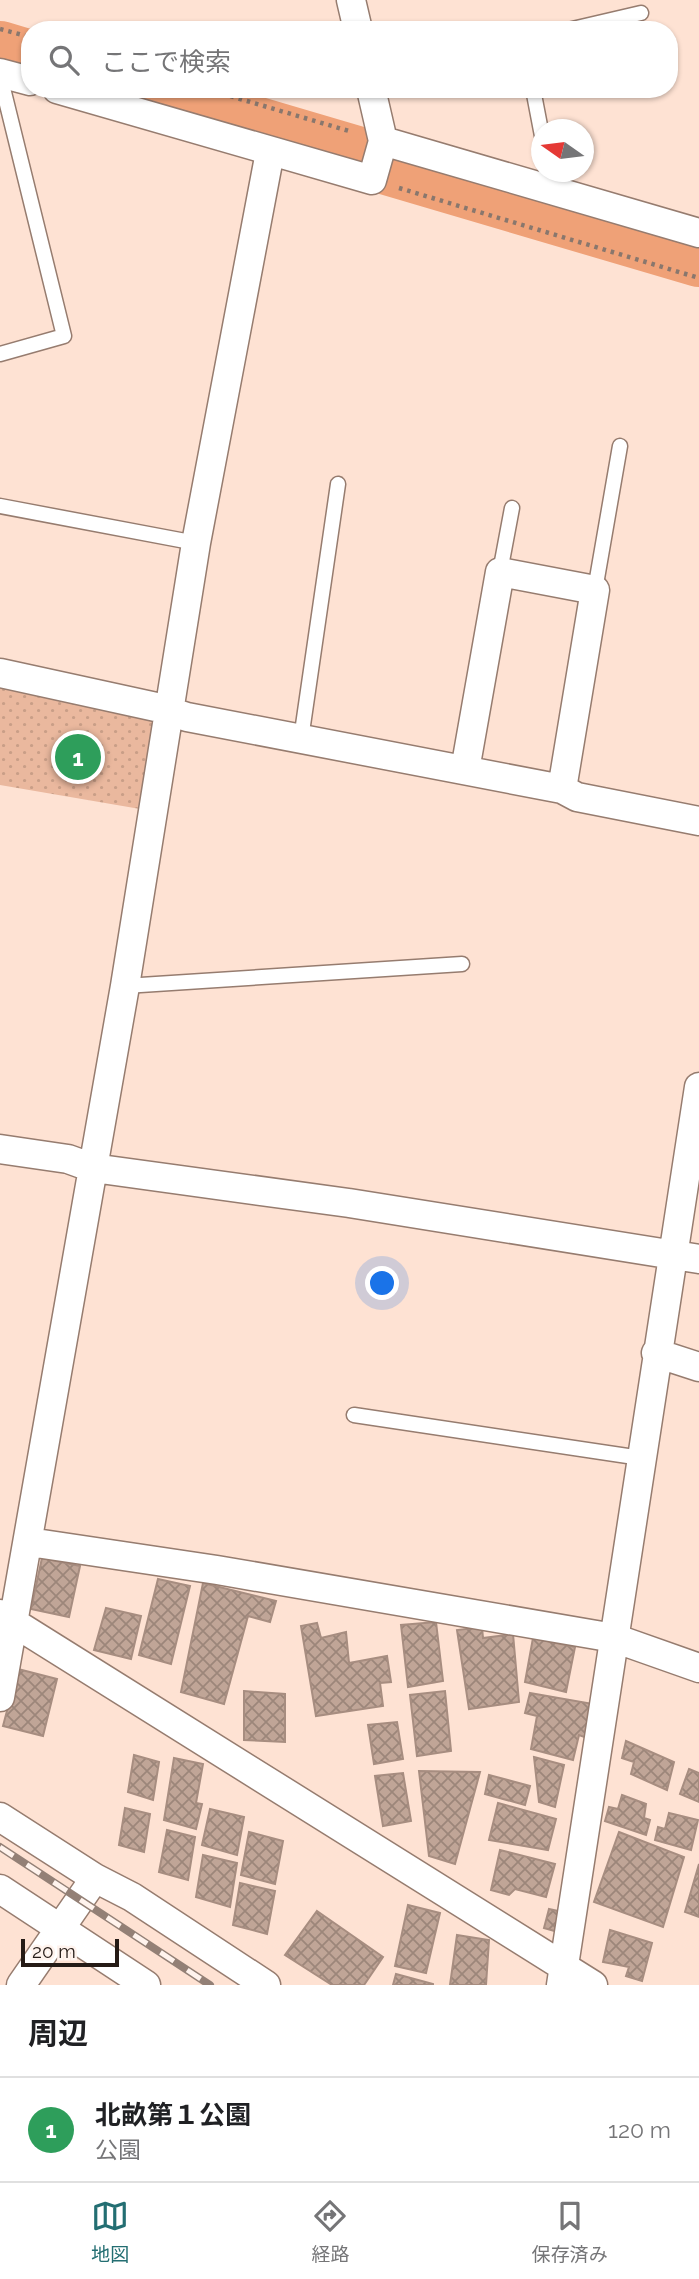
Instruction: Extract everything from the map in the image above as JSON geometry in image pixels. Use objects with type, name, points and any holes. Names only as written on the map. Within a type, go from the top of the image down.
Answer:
[{"type":"street","points":[[351,0],[356,21]]},
{"type":"street","points":[[0,74],[21,79]]},
{"type":"street","points":[[87,98],[270,152],[372,177],[382,144],[374,98]]},
{"type":"street","points":[[382,144],[531,177]]},
{"type":"street","points":[[0,1698],[6,1618],[29,1542],[171,712],[196,544],[270,152]]},
{"type":"street","points":[[553,182],[699,233]]},
{"type":"street","points":[[465,770],[500,572],[595,590],[562,789]]},
{"type":"street","points":[[0,673],[301,739],[562,789],[577,797],[699,821]]},
{"type":"street","points":[[563,1976],[671,1254],[699,1087]]},
{"type":"street","points":[[0,1149],[68,1159],[93,1168],[349,1203],[699,1259]]},
{"type":"street","points":[[656,1353],[699,1367]]},
{"type":"street","points":[[29,1542],[217,1570],[614,1637],[699,1668]]},
{"type":"street","points":[[6,1618],[563,1976],[593,1985]]},
{"type":"street","points":[[0,1817],[95,1878],[132,1897],[266,1985]]},
{"type":"street","points":[[21,1985],[95,1878]]},
{"type":"street","points":[[0,1889],[146,1985]]},
{"type":"lane","points":[[607,21],[641,13]]},
{"type":"lane","points":[[0,74],[64,336],[0,354]]},
{"type":"lane","points":[[535,98],[538,119]]},
{"type":"lane","points":[[595,590],[620,446]]},
{"type":"lane","points":[[301,739],[338,484]]},
{"type":"lane","points":[[0,506],[196,544]]},
{"type":"lane","points":[[500,572],[512,508]]},
{"type":"lane","points":[[125,986],[461,964]]},
{"type":"lane","points":[[354,1415],[640,1458]]},
{"type":"path","points":[[0,29],[21,35]]},
{"type":"path","points":[[235,98],[382,144]]},
{"type":"path","points":[[372,177],[699,278]]},
{"type":"shaded area","points":[[0,683],[151,714],[160,730],[146,810],[0,785]]},
{"type":"building","points":[[42,1558],[80,1566],[69,1617],[31,1609]]},
{"type":"building","points":[[158,1579],[190,1586],[171,1664],[139,1655]]},
{"type":"building","points":[[203,1583],[276,1601],[270,1622],[248,1616],[224,1704],[181,1692]]},
{"type":"building","points":[[106,1608],[141,1616],[131,1659],[94,1650]]},
{"type":"building","points":[[436,1622],[443,1681],[408,1687],[401,1625]]},
{"type":"building","points":[[317,1623],[321,1638],[346,1632],[349,1663],[387,1656],[391,1682],[380,1683],[383,1706],[316,1716],[301,1626]]},
{"type":"building","points":[[482,1627],[483,1638],[513,1634],[519,1702],[469,1709],[457,1630]]},
{"type":"building","points":[[533,1638],[575,1647],[566,1692],[525,1682]]},
{"type":"building","points":[[18,1669],[57,1679],[43,1736],[3,1726]]},
{"type":"building","points":[[244,1691],[285,1694],[285,1742],[244,1740]]},
{"type":"building","points":[[445,1691],[451,1751],[417,1756],[410,1695]]},
{"type":"building","points":[[530,1693],[593,1704],[587,1738],[579,1735],[573,1760],[531,1749],[537,1716],[525,1713]]},
{"type":"building","points":[[397,1722],[403,1759],[374,1764],[368,1725]]},
{"type":"building","points":[[626,1741],[674,1762],[667,1790],[631,1774],[634,1762],[622,1758]]},
{"type":"building","points":[[134,1755],[159,1762],[153,1800],[128,1792]]},
{"type":"building","points":[[534,1757],[564,1765],[555,1807],[539,1802]]},
{"type":"building","points":[[174,1758],[203,1764],[196,1803],[202,1804],[196,1829],[164,1820]]},
{"type":"building","points":[[689,1769],[699,1773],[699,1802],[680,1794]]},
{"type":"building","points":[[419,1771],[480,1772],[455,1864],[429,1856]]},
{"type":"building","points":[[403,1773],[411,1821],[383,1826],[375,1776]]},
{"type":"building","points":[[489,1775],[530,1786],[525,1805],[485,1794]]},
{"type":"building","points":[[622,1795],[646,1804],[644,1818],[650,1820],[646,1835],[605,1821],[609,1807],[618,1809]]},
{"type":"building","points":[[498,1803],[556,1819],[548,1850],[489,1840]]},
{"type":"building","points":[[125,1808],[150,1814],[144,1852],[119,1845]]},
{"type":"building","points":[[210,1809],[244,1817],[237,1855],[202,1845]]},
{"type":"building","points":[[669,1813],[698,1820],[691,1850],[655,1840],[658,1827],[665,1829]]},
{"type":"building","points":[[167,1830],[195,1837],[188,1880],[159,1872]]},
{"type":"building","points":[[249,1832],[283,1841],[275,1884],[241,1875]]},
{"type":"building","points":[[619,1832],[684,1857],[663,1927],[594,1902]]},
{"type":"building","points":[[500,1850],[555,1864],[546,1897],[515,1889],[509,1895],[491,1890]]},
{"type":"building","points":[[203,1855],[237,1863],[230,1907],[196,1897]]},
{"type":"building","points":[[699,1864],[699,1917],[685,1912]]},
{"type":"building","points":[[240,1883],[275,1891],[267,1934],[233,1925]]},
{"type":"building","points":[[408,1905],[440,1913],[426,1973],[395,1966]]},
{"type":"building","points":[[549,1909],[563,1912],[558,1932],[544,1928]]},
{"type":"building","points":[[317,1911],[383,1957],[364,1985],[332,1985],[285,1955]]},
{"type":"building","points":[[610,1930],[652,1943],[642,1981],[626,1976],[629,1967],[603,1962]]},
{"type":"building","points":[[457,1935],[489,1940],[486,1985],[450,1985]]},
{"type":"building","points":[[396,1974],[433,1984],[433,1985],[393,1985]]},
{"type":"waterway","points":[[0,51],[21,57]]},
{"type":"waterway","points":[[160,98],[699,257]]},
{"type":"railway","points":[[0,1847],[210,1985]]},
{"type":"place","name":"北畝第１公園","points":[[78,757]]}]
